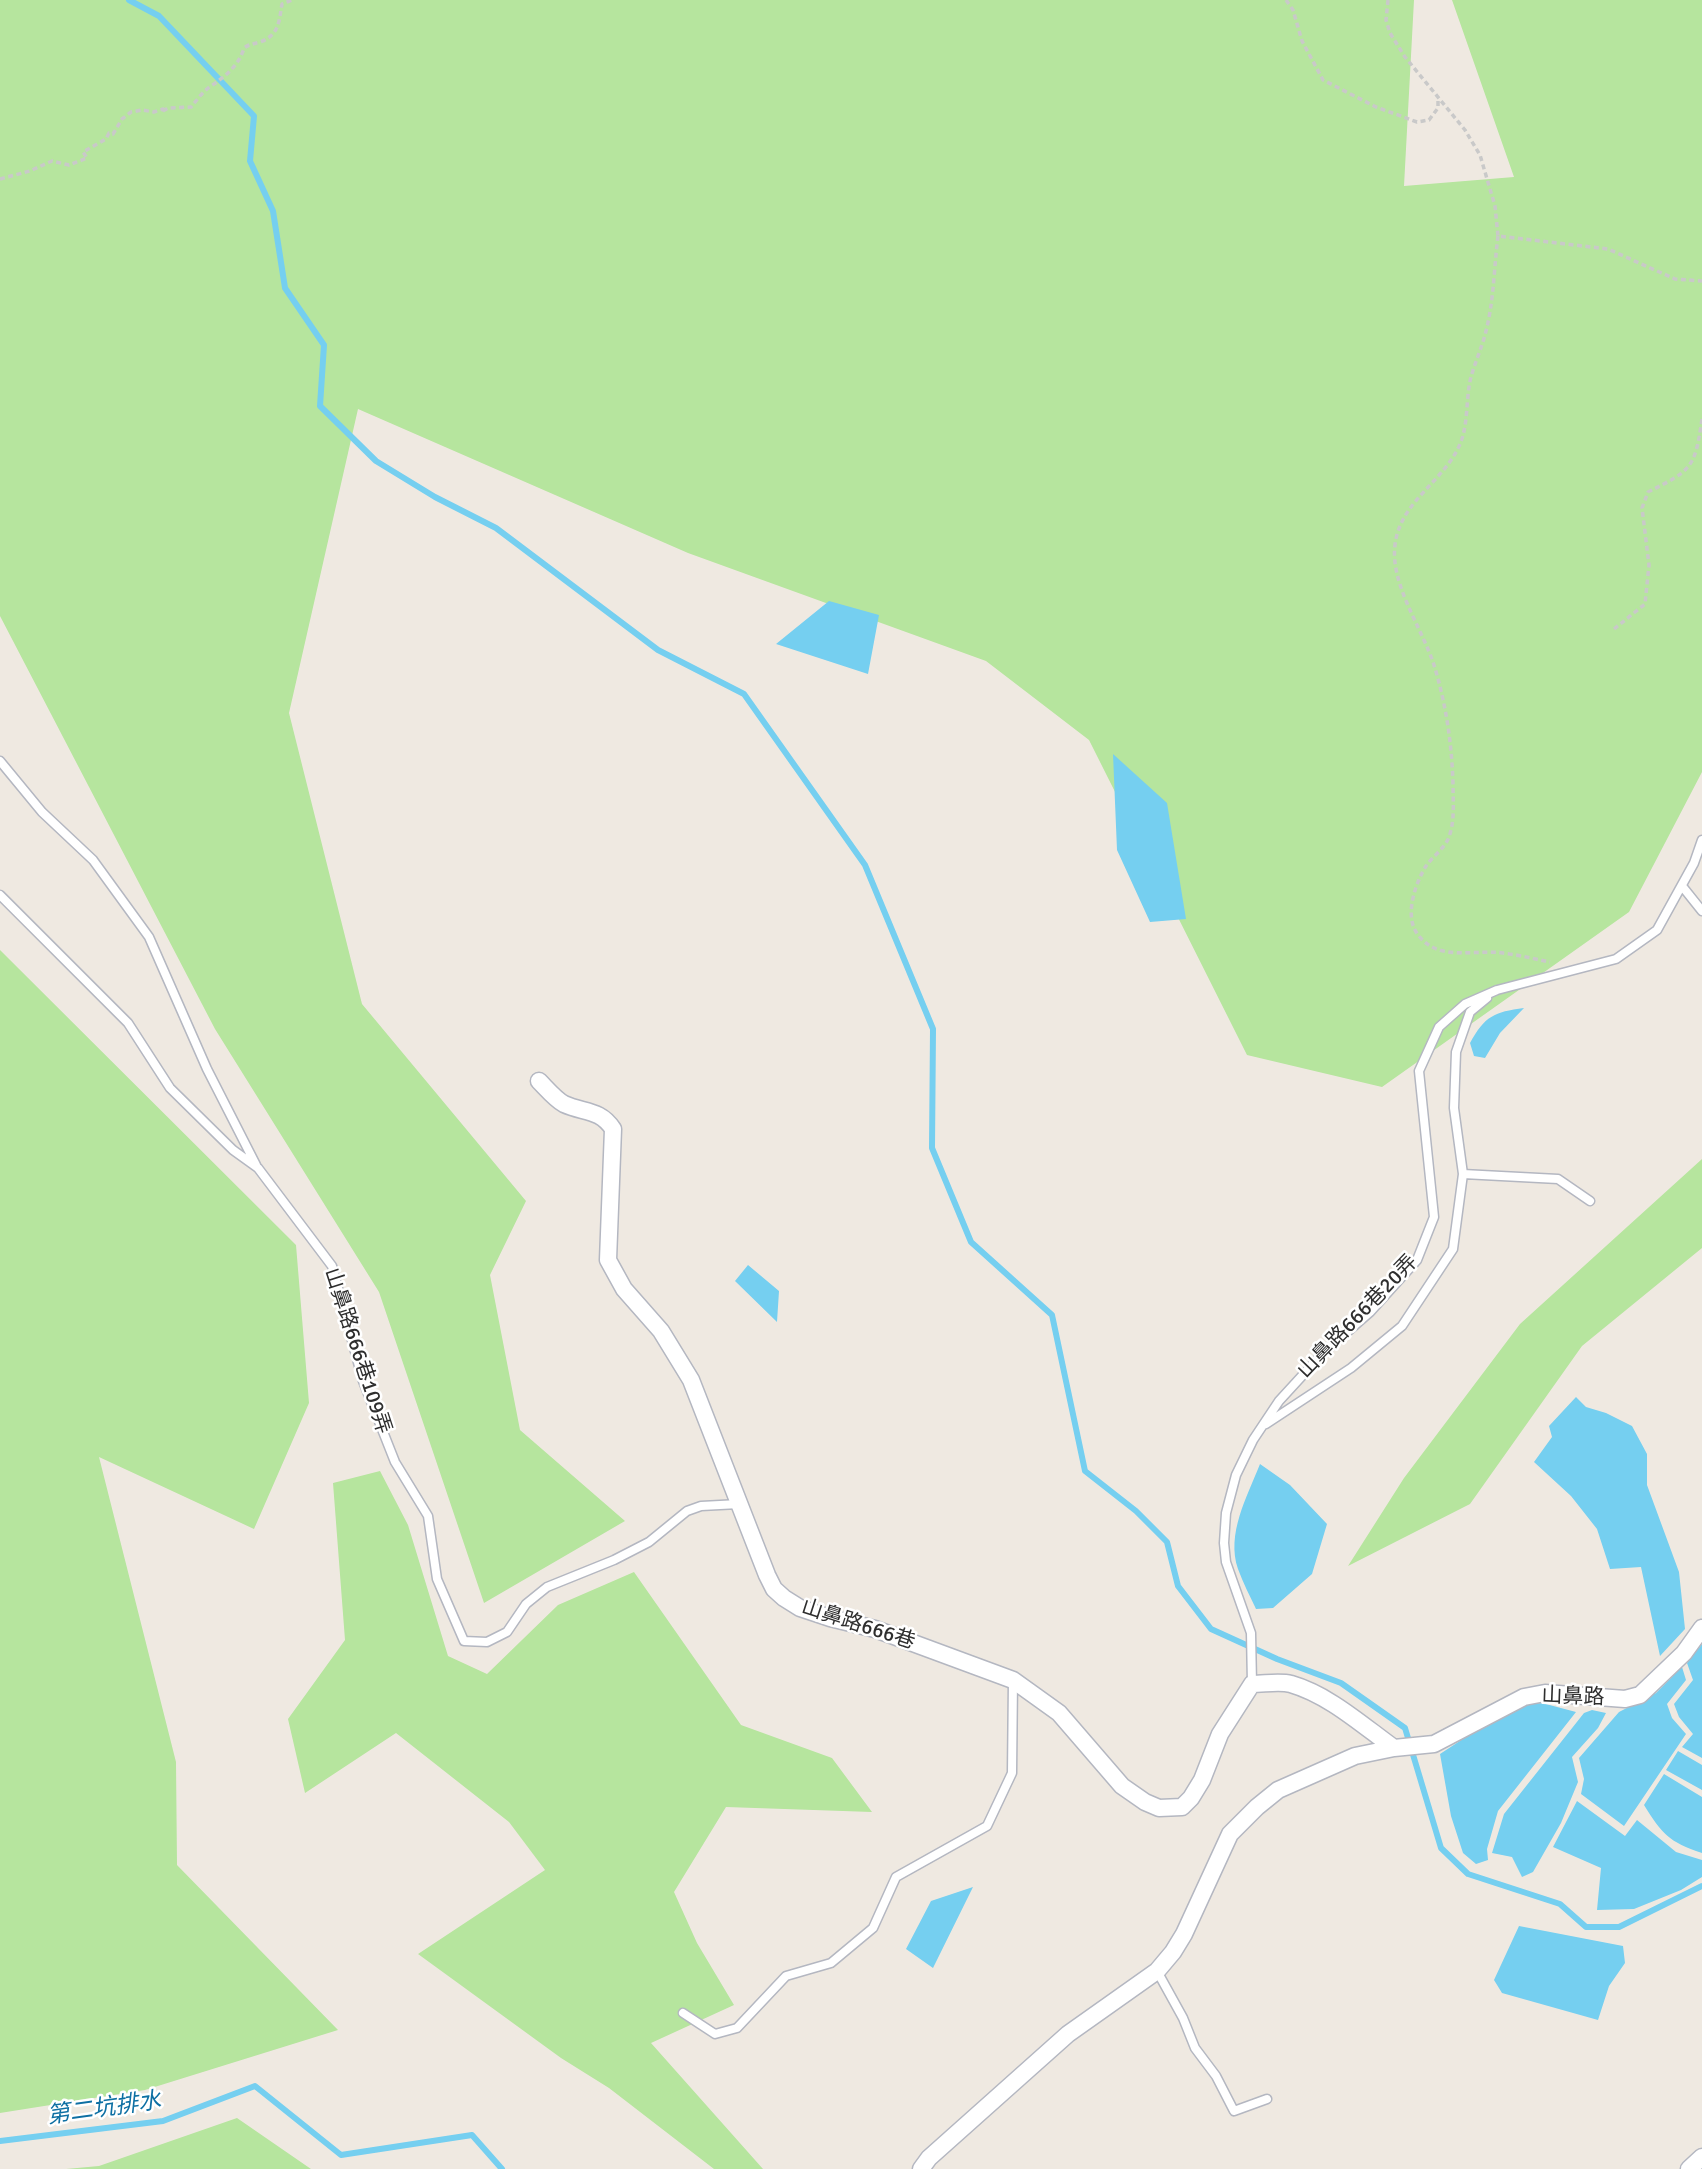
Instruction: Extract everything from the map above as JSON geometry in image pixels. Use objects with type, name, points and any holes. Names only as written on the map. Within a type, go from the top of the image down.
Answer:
[{"type":"street","name":"山鼻路666巷","points":[[539,1081],[565,1104],[601,1114],[613,1129],[608,1260],[624,1289],[661,1331],[691,1380],[767,1575],[774,1589],[784,1598],[813,1614],[874,1629],[1013,1680],[1059,1713],[1122,1786],[1145,1802],[1160,1808],[1181,1807],[1191,1798],[1202,1780],[1220,1734],[1252,1684]]},
{"type":"street","name":"山鼻路","points":[[921,2169],[929,2158],[1068,2034],[1157,1971],[1184,1934],[1230,1834],[1278,1790],[1354,1756],[1398,1747],[1426,1746],[1453,1736],[1500,1707],[1524,1697],[1545,1693],[1625,1699],[1640,1695],[1684,1653],[1702,1628]]},
{"type":"street","points":[[1252,1684],[1288,1683],[1309,1691],[1398,1747]]},
{"type":"street","points":[[1689,2169],[1702,2157]]},
{"type":"lane","points":[[0,761],[42,812],[93,860],[149,937],[207,1069],[258,1168]]},
{"type":"lane","name":"山鼻路666巷20弄","points":[[1252,1684],[1249,1626],[1226,1562],[1224,1543],[1226,1513],[1236,1475],[1261,1427],[1279,1401],[1418,1261],[1434,1217],[1419,1071],[1438,1027],[1465,1004],[1497,990],[1616,959],[1657,930],[1694,863],[1702,840]]},
{"type":"lane","points":[[1682,886],[1702,911]]},
{"type":"lane","name":"山鼻路666巷109弄","points":[[0,895],[128,1023],[170,1088],[233,1150],[258,1168],[332,1266],[363,1381],[395,1462],[428,1516],[437,1579],[464,1641],[487,1642],[507,1632],[526,1604],[547,1587],[614,1560],[649,1542],[687,1511],[701,1506],[738,1504]]},
{"type":"lane","points":[[1261,1427],[1351,1368],[1402,1326],[1453,1249],[1463,1174],[1454,1108],[1456,1052],[1470,1012],[1497,990]]},
{"type":"lane","points":[[1463,1174],[1558,1179],[1590,1201]]},
{"type":"lane","points":[[683,2013],[715,2034],[737,2028],[786,1976],[831,1963],[873,1928],[896,1877],[987,1826],[1012,1773],[1013,1680]]},
{"type":"lane","points":[[1157,1971],[1183,2018],[1195,2048],[1216,2076],[1234,2111],[1267,2099]]},
{"type":"path","points":[[0,179],[30,171],[51,161],[69,165],[87,158],[83,152],[106,139],[108,133],[113,134],[121,119],[131,112],[163,108],[161,112],[168,108],[191,107],[209,87],[219,82],[236,65],[244,48],[264,40],[274,32],[279,26],[282,4],[292,0]]},
{"type":"path","points":[[1286,0],[1293,10],[1302,41],[1323,79],[1376,107],[1417,122],[1429,120],[1438,108],[1438,95]]},
{"type":"path","points":[[1388,0],[1386,20],[1405,57],[1465,130],[1480,155],[1495,206],[1497,236],[1487,329],[1470,381],[1461,443],[1442,472],[1421,492],[1406,512],[1398,528],[1395,546],[1394,564],[1436,673],[1448,718],[1452,755],[1454,817],[1448,841],[1425,868],[1413,895],[1412,918],[1416,934],[1430,948],[1446,952],[1502,952],[1552,962],[1570,972]]},
{"type":"path","points":[[1497,236],[1608,249],[1675,279],[1702,281]]},
{"type":"path","points":[[1614,629],[1645,604],[1649,565],[1642,508],[1648,492],[1675,479],[1693,463],[1702,419]]},
{"type":"green space","points":[[0,0],[1414,0],[1404,186],[1514,177],[1452,0],[1702,0],[1702,772],[1629,912],[1382,1087],[1247,1055],[1089,740],[986,661],[688,553],[358,409],[289,713],[362,1004],[526,1201],[490,1275],[520,1430],[625,1521],[484,1603],[379,1292],[215,1029],[0,616]]},
{"type":"green space","points":[[0,950],[296,1245],[309,1403],[254,1529],[99,1457],[176,1762],[177,1865],[338,2030],[145,2090],[0,2113]]},
{"type":"green space","points":[[1702,1159],[1702,1248],[1582,1346],[1470,1504],[1348,1566],[1404,1478],[1520,1324]]},
{"type":"green space","points":[[380,1471],[408,1525],[448,1656],[487,1674],[558,1605],[634,1572],[741,1725],[832,1758],[872,1812],[726,1807],[674,1892],[697,1943],[734,2005],[651,2043],[763,2169],[714,2169],[609,2088],[561,2058],[418,1954],[545,1870],[509,1822],[396,1733],[305,1793],[288,1719],[345,1640],[333,1483]]},
{"type":"green space","points":[[237,2118],[311,2169],[66,2169],[99,2166]]},
{"type":"water","points":[[829,601],[879,615],[868,674],[776,644]]},
{"type":"water","points":[[1113,754],[1167,803],[1186,919],[1150,922],[1117,850]]},
{"type":"water","points":[[1524,1008],[1500,1033],[1485,1058],[1474,1056],[1470,1043],[1486,1021],[1505,1011]]},
{"type":"water","points":[[748,1265],[779,1291],[777,1322],[735,1281]]},
{"type":"water","points":[[1576,1397],[1586,1407],[1632,1426],[1647,1454],[1647,1485],[1679,1572],[1685,1629],[1660,1656],[1641,1567],[1610,1569],[1597,1529],[1571,1496],[1534,1462],[1552,1437],[1549,1426]]},
{"type":"water","points":[[1260,1464],[1290,1485],[1327,1524],[1312,1574],[1273,1608],[1256,1609],[1238,1569],[1235,1542],[1244,1502]]},
{"type":"water","points":[[1702,1644],[1702,1758],[1682,1747],[1693,1734],[1679,1717],[1674,1704],[1693,1680],[1687,1663]]},
{"type":"water","points":[[1682,1667],[1686,1680],[1667,1704],[1672,1718],[1686,1734],[1624,1826],[1581,1794],[1584,1779],[1579,1758],[1619,1712],[1656,1693]]},
{"type":"water","points":[[1542,1703],[1576,1712],[1498,1811],[1487,1849],[1488,1860],[1476,1864],[1463,1853],[1451,1816],[1440,1754],[1513,1706]]},
{"type":"water","points":[[1592,1710],[1606,1713],[1598,1728],[1572,1757],[1578,1782],[1561,1823],[1533,1872],[1522,1877],[1512,1857],[1492,1853],[1504,1814],[1584,1713]]},
{"type":"water","points":[[1678,1751],[1702,1765],[1702,1790],[1666,1770]]},
{"type":"water","points":[[1664,1774],[1702,1797],[1702,1853],[1667,1836],[1644,1805]]},
{"type":"water","points":[[1577,1801],[1625,1836],[1637,1820],[1676,1852],[1702,1860],[1702,1877],[1681,1890],[1634,1909],[1597,1910],[1601,1868],[1553,1847]]},
{"type":"water","points":[[973,1887],[933,1968],[906,1949],[931,1901]]},
{"type":"water","points":[[1519,1926],[1623,1946],[1625,1963],[1609,1986],[1598,2020],[1502,1993],[1494,1980]]},
{"type":"waterway","points":[[129,0],[159,16],[254,116],[250,161],[273,211],[285,288],[324,345],[320,406],[376,461],[435,497],[496,528],[658,650],[744,694],[865,865],[933,1029],[932,1148],[971,1242],[1052,1315],[1085,1471],[1136,1511],[1167,1542],[1178,1586],[1211,1629],[1277,1659],[1341,1683],[1405,1728],[1441,1848],[1468,1874],[1560,1904],[1586,1927],[1619,1927],[1702,1886]]},
{"type":"waterway","name":"第二坑排水","points":[[0,2141],[163,2121],[255,2086],[341,2155],[472,2135],[502,2169]]}]
